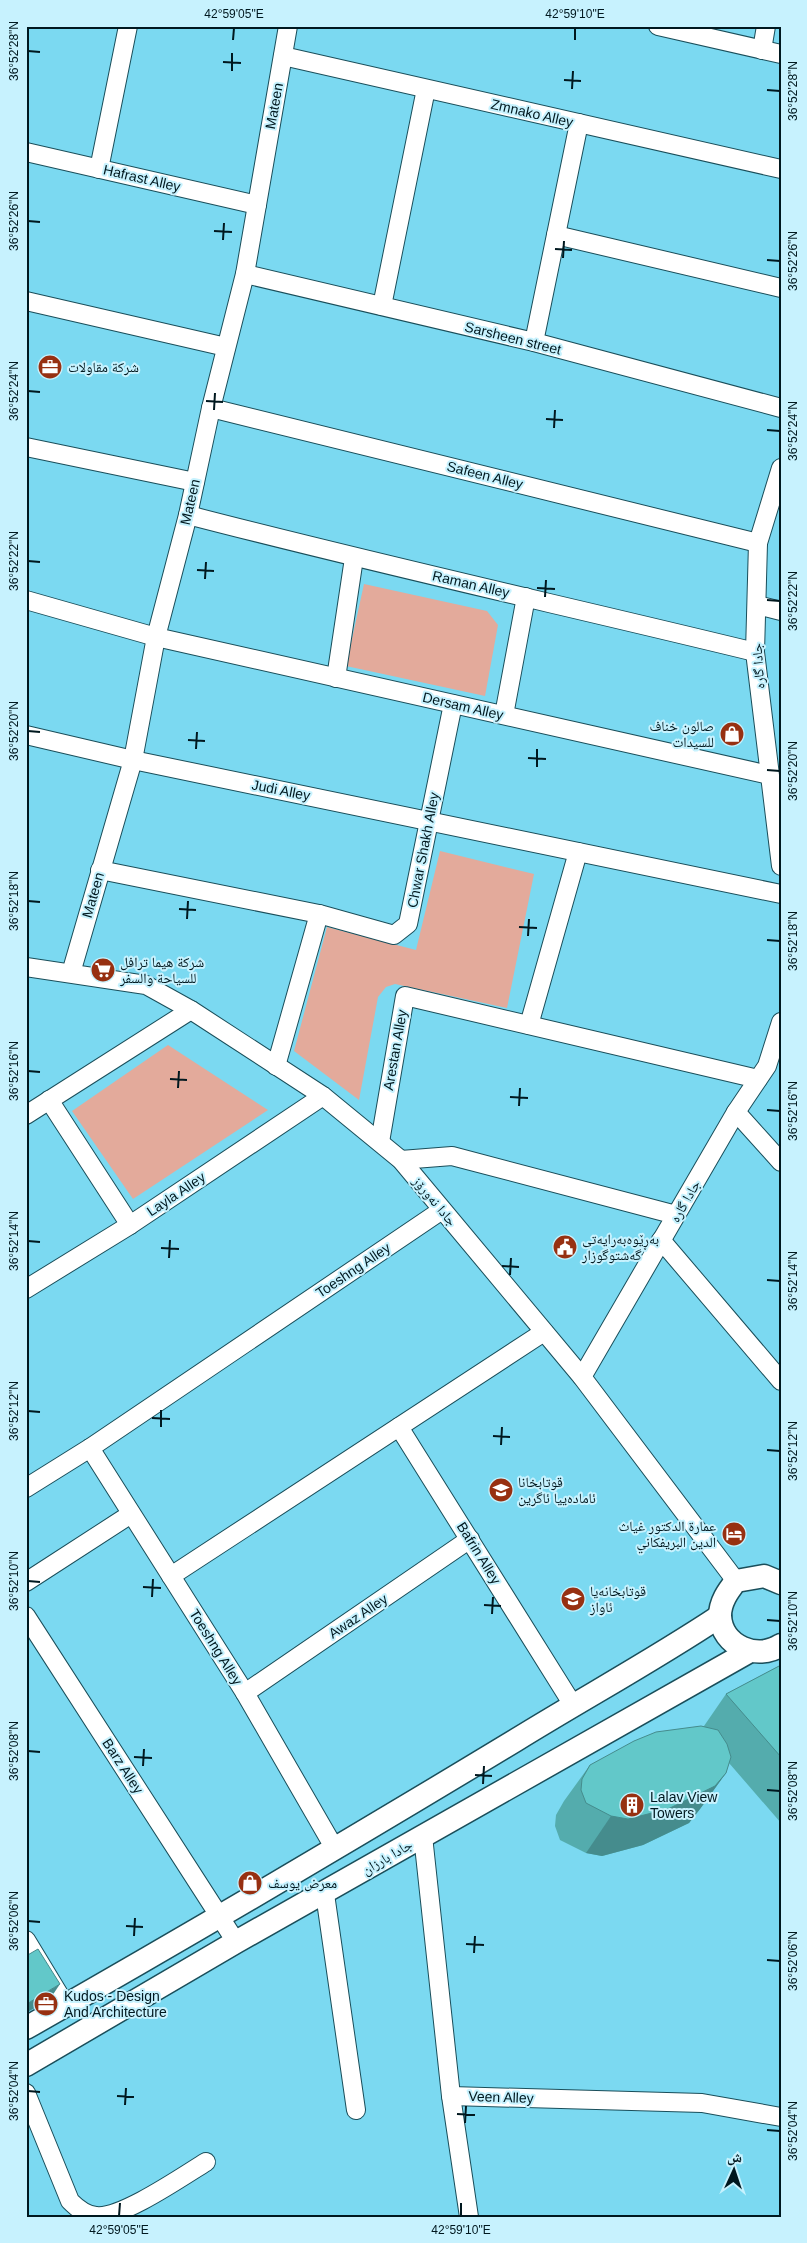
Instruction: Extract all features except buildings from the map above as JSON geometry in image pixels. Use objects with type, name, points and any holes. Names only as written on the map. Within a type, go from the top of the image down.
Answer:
[{"type":"main road","points":[[779,1579],[752,1576],[736,1581],[726,1595],[720,1616],[723,1628],[729,1638],[738,1646],[750,1651],[770,1651],[781,1645]]},
{"type":"main road","points":[[26,2028],[335,1849],[573,1705],[664,1653],[720,1616]]},
{"type":"main road","name":"جادا بارزان","points":[[26,2065],[236,1942],[325,1894],[423,1836],[750,1651]]},
{"type":"street","points":[[99,168],[128,26]]},
{"type":"street","name":"Mateen","points":[[71,973],[133,760],[156,637],[188,515],[211,408],[245,274],[288,26]]},
{"type":"street","points":[[658,26],[781,54]]},
{"type":"street","points":[[762,50],[766,26]]},
{"type":"street","name":"Zmnako Alley","points":[[283,56],[781,169]]},
{"type":"street","points":[[382,306],[426,89]]},
{"type":"street","points":[[534,342],[579,123]]},
{"type":"street","name":"Hafrast Alley","points":[[26,152],[257,205]]},
{"type":"street","points":[[556,235],[781,288]]},
{"type":"street","name":"Sarsheen street","points":[[245,274],[534,342],[781,408]]},
{"type":"street","points":[[26,301],[226,347]]},
{"type":"street","name":"Safeen Alley","points":[[211,408],[758,543]]},
{"type":"street","points":[[26,447],[195,482]]},
{"type":"street","name":"جادا گارە","points":[[781,468],[758,543],[755,652],[781,866]]},
{"type":"street","name":"Raman Alley","points":[[188,515],[354,558],[755,652]]},
{"type":"street","points":[[336,678],[354,558]]},
{"type":"street","points":[[504,715],[526,597]]},
{"type":"street","name":"Dersam Alley","points":[[26,600],[156,637],[769,775]]},
{"type":"street","points":[[757,605],[781,611]]},
{"type":"street","name":"Chwar Shakh Alley","points":[[319,914],[394,935],[408,924],[453,704]]},
{"type":"street","name":"Judi Alley","points":[[26,735],[133,760],[781,894]]},
{"type":"street","points":[[529,1025],[578,852]]},
{"type":"street","points":[[100,870],[319,914],[276,1066]]},
{"type":"street","name":"جادا نەورۆز","points":[[26,966],[146,985],[191,1010],[323,1096],[401,1160],[582,1377],[736,1581]]},
{"type":"street","name":"Arestan Alley","points":[[380,1142],[405,996],[529,1025],[769,1072]]},
{"type":"street","points":[[26,1114],[191,1010]]},
{"type":"street","name":"جادا گارە","points":[[582,1377],[736,1112],[769,1072],[781,1022]]},
{"type":"street","name":"Layla Alley","points":[[26,1289],[130,1224],[323,1096]]},
{"type":"street","points":[[48,1100],[130,1224]]},
{"type":"street","points":[[736,1112],[781,1162]]},
{"type":"street","points":[[401,1160],[452,1156],[676,1215]]},
{"type":"street","name":"Toeshng Alley","points":[[26,1488],[90,1448],[442,1210]]},
{"type":"street","points":[[661,1240],[781,1381]]},
{"type":"street","points":[[171,1576],[544,1332]]},
{"type":"street","name":"Bafrin Alley","points":[[399,1427],[573,1705]]},
{"type":"street","name":"Toeshng Alley","points":[[90,1448],[245,1693],[335,1849]]},
{"type":"street","points":[[26,1582],[131,1514]]},
{"type":"street","name":"Awaz Alley","points":[[245,1693],[470,1539]]},
{"type":"street","name":"Barz Alley","points":[[26,1616],[236,1942]]},
{"type":"street","name":"Veen Alley","points":[[423,1836],[451,2096],[702,2103],[781,2117]]},
{"type":"street","points":[[325,1894],[356,2110]]},
{"type":"street","points":[[26,1940],[66,2006]]},
{"type":"street","points":[[26,2092],[70,2201],[79,2210],[96,2216],[117,2214],[206,2162]]},
{"type":"street","points":[[451,2096],[469,2217]]},
{"type":"shaded area","points":[[364,584],[487,611],[498,625],[485,696],[346,666]]},
{"type":"shaded area","points":[[440,851],[534,874],[507,1008],[395,984],[386,987],[378,997],[359,1100],[294,1051],[327,927],[416,950]]},
{"type":"shaded area","points":[[168,1045],[268,1110],[133,1199],[72,1111]]},
{"type":"place","name":"شركة مقاولات","points":[[50,367]]},
{"type":"place","name":"صالون خناف للسيدات","points":[[732,734]]},
{"type":"place","name":"شركة هيما ترافل للسياحة والسفر","points":[[103,970]]},
{"type":"place","name":"بەڕێوەبەرایەتی گەشتوگوزار","points":[[565,1247]]},
{"type":"place","name":"قوتابخانا ئامادەییا ئاگرین","points":[[501,1490]]},
{"type":"place","name":"عمارة الدكتور غياث الدين البريفكاني","points":[[734,1534]]},
{"type":"place","name":"قوتابخانەیا ئاواز","points":[[573,1599]]},
{"type":"place","name":"Lalav View Towers","points":[[632,1805]]},
{"type":"place","name":"معرض يوسف","points":[[250,1883]]},
{"type":"place","name":"Kudos - Design And Architecture","points":[[46,2004]]}]
